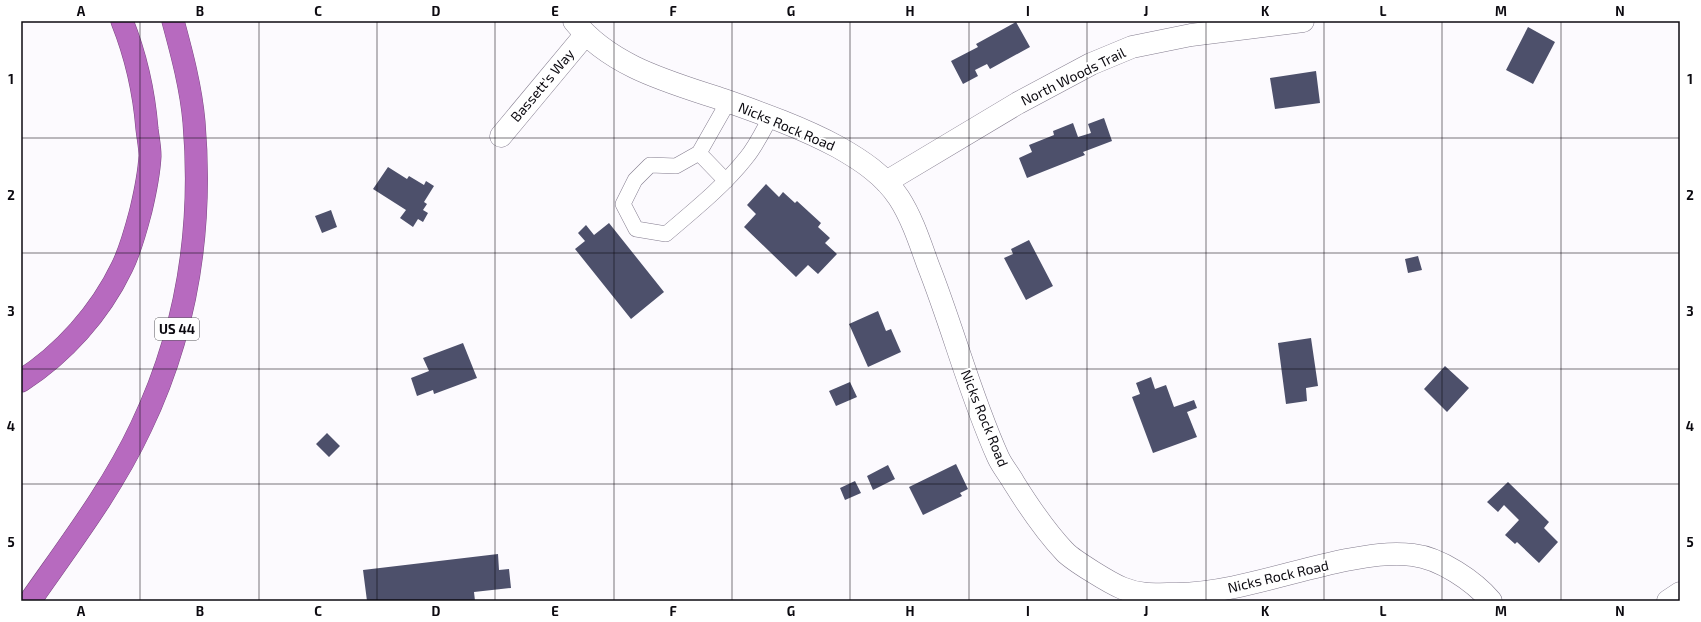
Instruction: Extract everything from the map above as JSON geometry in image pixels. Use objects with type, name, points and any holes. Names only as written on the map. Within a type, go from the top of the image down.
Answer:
[{"type":"highway","points":[[21,381],[55,355],[79,331],[102,302],[122,267],[135,233],[146,193],[150,156],[145,107],[137,64],[122,21]]},
{"type":"highway","name":"US 44","points":[[30,601],[113,478],[138,434],[164,374],[188,286],[195,232],[196,182],[194,121],[184,60],[173,21]]},
{"type":"street","name":"North Woods Trail","points":[[886,182],[1018,103],[1091,64],[1132,47],[1191,35],[1303,21]]},
{"type":"street","name":"Nicks Rock Road","points":[[579,28],[608,53],[658,79],[728,102],[819,137],[856,157],[881,176],[898,197],[914,228],[999,459],[1034,514],[1067,554],[1119,595],[1195,594],[1252,583],[1314,566],[1372,556],[1416,555],[1448,566],[1469,580],[1491,601]]},
{"type":"street","name":"Bassett's Way","points":[[500,136],[579,28]]},
{"type":"street","points":[[1668,601],[1680,593]]},
{"type":"lane","points":[[728,102],[699,153],[676,166],[650,165],[635,180],[623,204],[636,228],[666,234],[710,198],[747,157],[770,118]]},
{"type":"lane","points":[[699,153],[726,181]]},
{"type":"building","points":[[1016,22],[1030,47],[990,69],[987,64],[975,70],[978,76],[963,84],[951,61],[978,47],[976,44]]},
{"type":"building","points":[[1528,27],[1555,42],[1533,84],[1506,70]]},
{"type":"building","points":[[1316,71],[1320,103],[1275,109],[1270,78]]},
{"type":"building","points":[[1104,118],[1112,141],[1083,152],[1085,155],[1027,178],[1019,158],[1032,152],[1029,145],[1054,135],[1053,131],[1073,123],[1078,137],[1091,133],[1088,124]]},
{"type":"building","points":[[388,167],[407,179],[409,176],[424,185],[426,181],[434,186],[424,202],[427,204],[423,210],[428,213],[423,222],[418,219],[413,227],[400,218],[406,210],[373,189]]},
{"type":"building","points":[[766,184],[779,197],[783,192],[795,203],[797,201],[821,223],[818,227],[830,238],[825,243],[837,254],[818,274],[808,265],[796,277],[744,227],[756,214],[747,205]]},
{"type":"building","points":[[331,210],[337,227],[322,233],[315,216]]},
{"type":"building","points":[[609,223],[664,292],[631,319],[575,249],[585,241],[578,233],[586,225],[594,235]]},
{"type":"building","points":[[1029,240],[1053,286],[1026,300],[1004,258],[1013,254],[1011,249]]},
{"type":"building","points":[[1418,256],[1422,270],[1408,273],[1405,259]]},
{"type":"building","points":[[878,311],[886,331],[891,329],[901,352],[868,367],[849,324]]},
{"type":"building","points":[[1311,338],[1318,386],[1306,388],[1307,401],[1286,404],[1278,343]]},
{"type":"building","points":[[463,343],[477,378],[434,394],[433,390],[417,396],[411,378],[429,371],[423,358]]},
{"type":"building","points":[[1445,366],[1469,388],[1447,412],[1424,389]]},
{"type":"building","points":[[1151,377],[1155,389],[1166,385],[1174,407],[1194,400],[1197,408],[1187,412],[1197,437],[1153,453],[1132,397],[1140,394],[1136,383]]},
{"type":"building","points":[[850,382],[857,397],[836,406],[829,391]]},
{"type":"building","points":[[327,433],[340,446],[329,457],[316,444]]},
{"type":"building","points":[[956,464],[968,489],[960,493],[962,496],[923,515],[909,487]]},
{"type":"building","points":[[888,465],[895,479],[873,490],[867,476]]},
{"type":"building","points":[[855,481],[861,493],[845,500],[840,488]]},
{"type":"building","points":[[1508,482],[1549,522],[1544,528],[1558,542],[1539,563],[1517,542],[1515,544],[1505,535],[1519,520],[1504,505],[1498,512],[1487,502]]},
{"type":"building","points":[[498,554],[499,570],[509,569],[511,588],[474,592],[475,601],[367,601],[363,570]]}]
